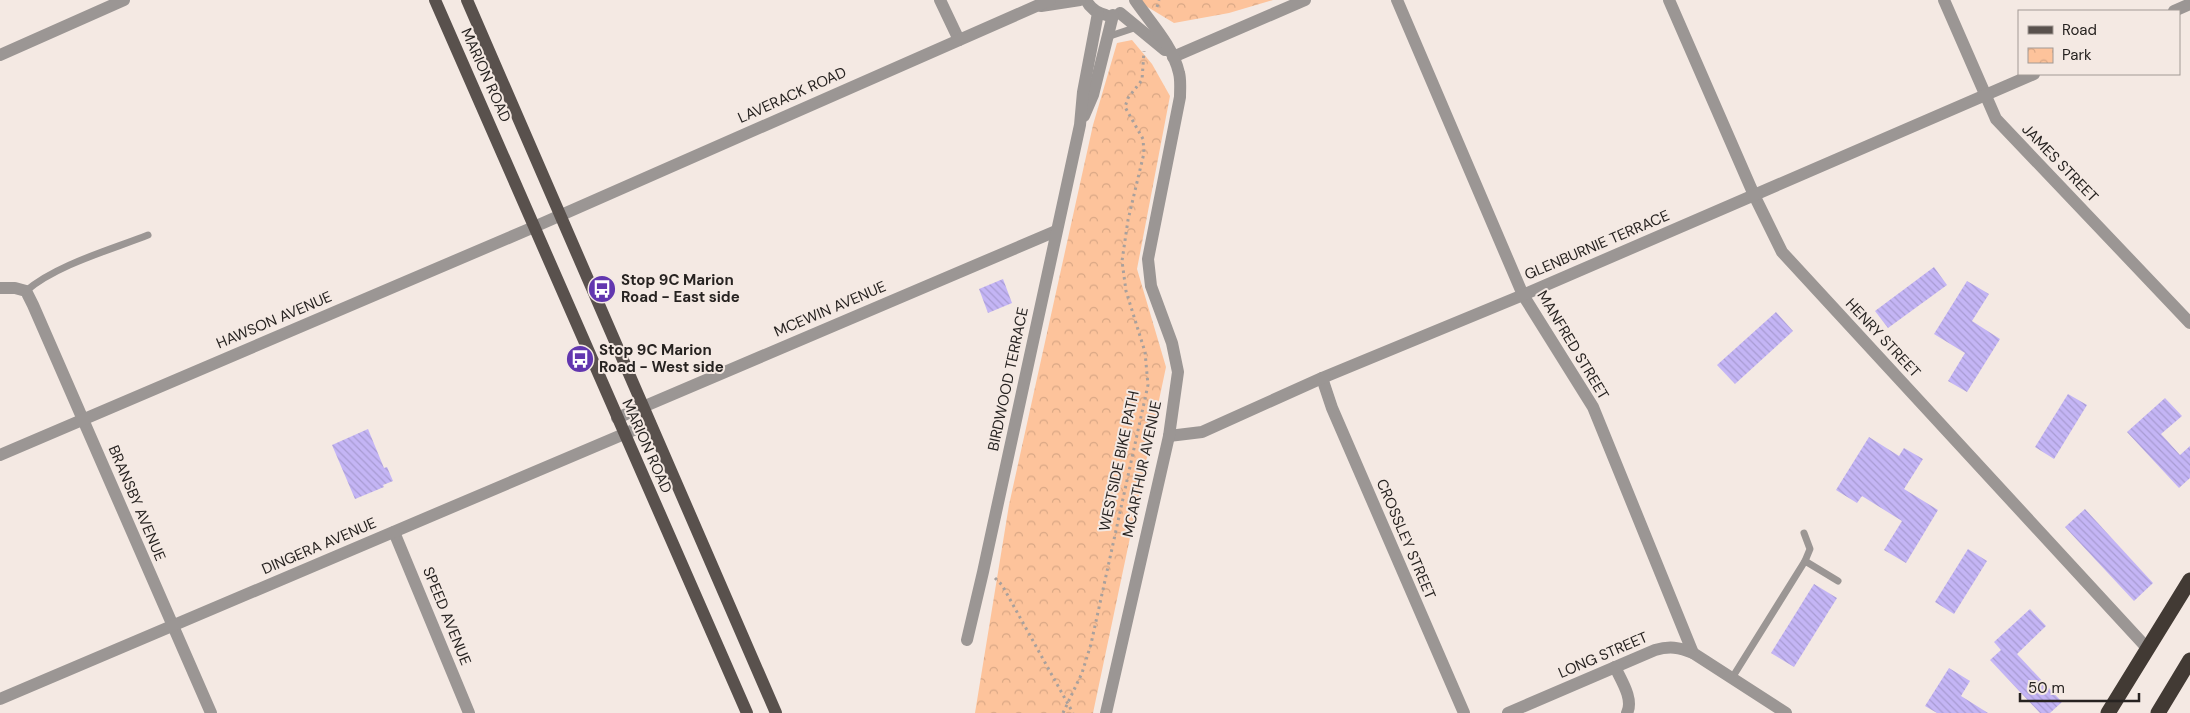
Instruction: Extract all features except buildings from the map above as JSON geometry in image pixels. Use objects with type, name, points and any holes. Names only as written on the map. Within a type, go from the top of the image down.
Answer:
[{"type":"highway","points":[[2108,713],[2190,580]]},
{"type":"highway","points":[[2158,713],[2190,660]]},
{"type":"main road","name":"MARION ROAD","points":[[435,0],[747,713]]},
{"type":"main road","name":"MARION ROAD","points":[[468,0],[776,713]]},
{"type":"street","points":[[0,55],[124,0]]},
{"type":"street","points":[[940,0],[959,40]]},
{"type":"street","name":"LAVERACK ROAD","points":[[562,215],[1050,0]]},
{"type":"street","name":"LAVERACK ROAD","points":[[1037,7],[1080,0]]},
{"type":"street","points":[[1086,0],[1088,5],[1098,13],[1116,14],[1138,27],[1173,57],[1305,0]]},
{"type":"street","points":[[1116,14],[1128,7],[1134,0]]},
{"type":"street","name":"MCARTHUR AVENUE","points":[[1106,713],[1169,436],[1178,372],[1172,343],[1151,286],[1148,259],[1180,96],[1179,74],[1173,57],[1134,0]]},
{"type":"street","name":"MANFRED STREET","points":[[1397,0],[1523,295],[1593,407],[1693,653]]},
{"type":"street","name":"HENRY STREET","points":[[1669,0],[1754,195],[1782,252],[2147,648]]},
{"type":"street","name":"JAMES STREET","points":[[1944,0],[1996,119],[2190,323]]},
{"type":"street","points":[[2176,10],[2190,4],[2188,0]]},
{"type":"street","name":"BIRDWOOD TERRACE","points":[[967,640],[1080,125],[1082,92],[1098,13]]},
{"type":"street","name":"BIRDWOOD TERRACE","points":[[1080,125],[1093,95],[1107,37],[1116,14]]},
{"type":"street","name":"GLENBURNIE TERRACE","points":[[1169,436],[1202,432],[1322,378],[1523,295],[2032,75]]},
{"type":"street","name":"HAWSON AVENUE","points":[[0,455],[562,215]]},
{"type":"street","name":"MCEWIN AVENUE","points":[[617,418],[1056,231]]},
{"type":"street","points":[[0,288],[15,288],[26,291]]},
{"type":"street","name":"BRANSBY AVENUE","points":[[26,291],[211,713]]},
{"type":"street","name":"CROSSLEY STREET","points":[[1322,378],[1332,408],[1464,713]]},
{"type":"street","name":"DINGERA AVENUE","points":[[0,699],[650,423]]},
{"type":"street","name":"SPEED AVENUE","points":[[394,532],[469,713]]},
{"type":"street","name":"LONG STREET","points":[[1508,713],[1615,667],[1668,647],[1680,648],[1693,653],[1786,713]]},
{"type":"street","points":[[1615,667],[1628,695],[1629,708],[1627,713]]},
{"type":"lane","points":[[1107,37],[1138,27]]},
{"type":"lane","points":[[26,291],[38,281],[56,272],[148,236]]},
{"type":"lane","points":[[1732,678],[1805,561],[1810,549],[1804,533]]},
{"type":"lane","points":[[1805,561],[1838,581]]},
{"type":"path","name":"WESTSIDE BIKE PATH","points":[[1063,713],[1082,674],[1091,644],[1148,385],[1145,352],[1126,291],[1122,261],[1128,220],[1144,153],[1143,139],[1126,108],[1128,98],[1142,80],[1144,49]]},
{"type":"path","points":[[983,572],[992,576],[1002,585],[1073,713]]},
{"type":"green space","points":[[1136,0],[1273,0],[1229,13],[1174,23]]},
{"type":"green space","points":[[1132,40],[1152,64],[1170,96],[1137,269],[1166,367],[1093,713],[975,713],[1009,505],[1093,125],[1117,43]]},
{"type":"place","name":"Stop 9C Marion Road - East side","points":[[602,289]]},
{"type":"place","name":"Stop 9C Marion Road - West side","points":[[580,359]]}]
